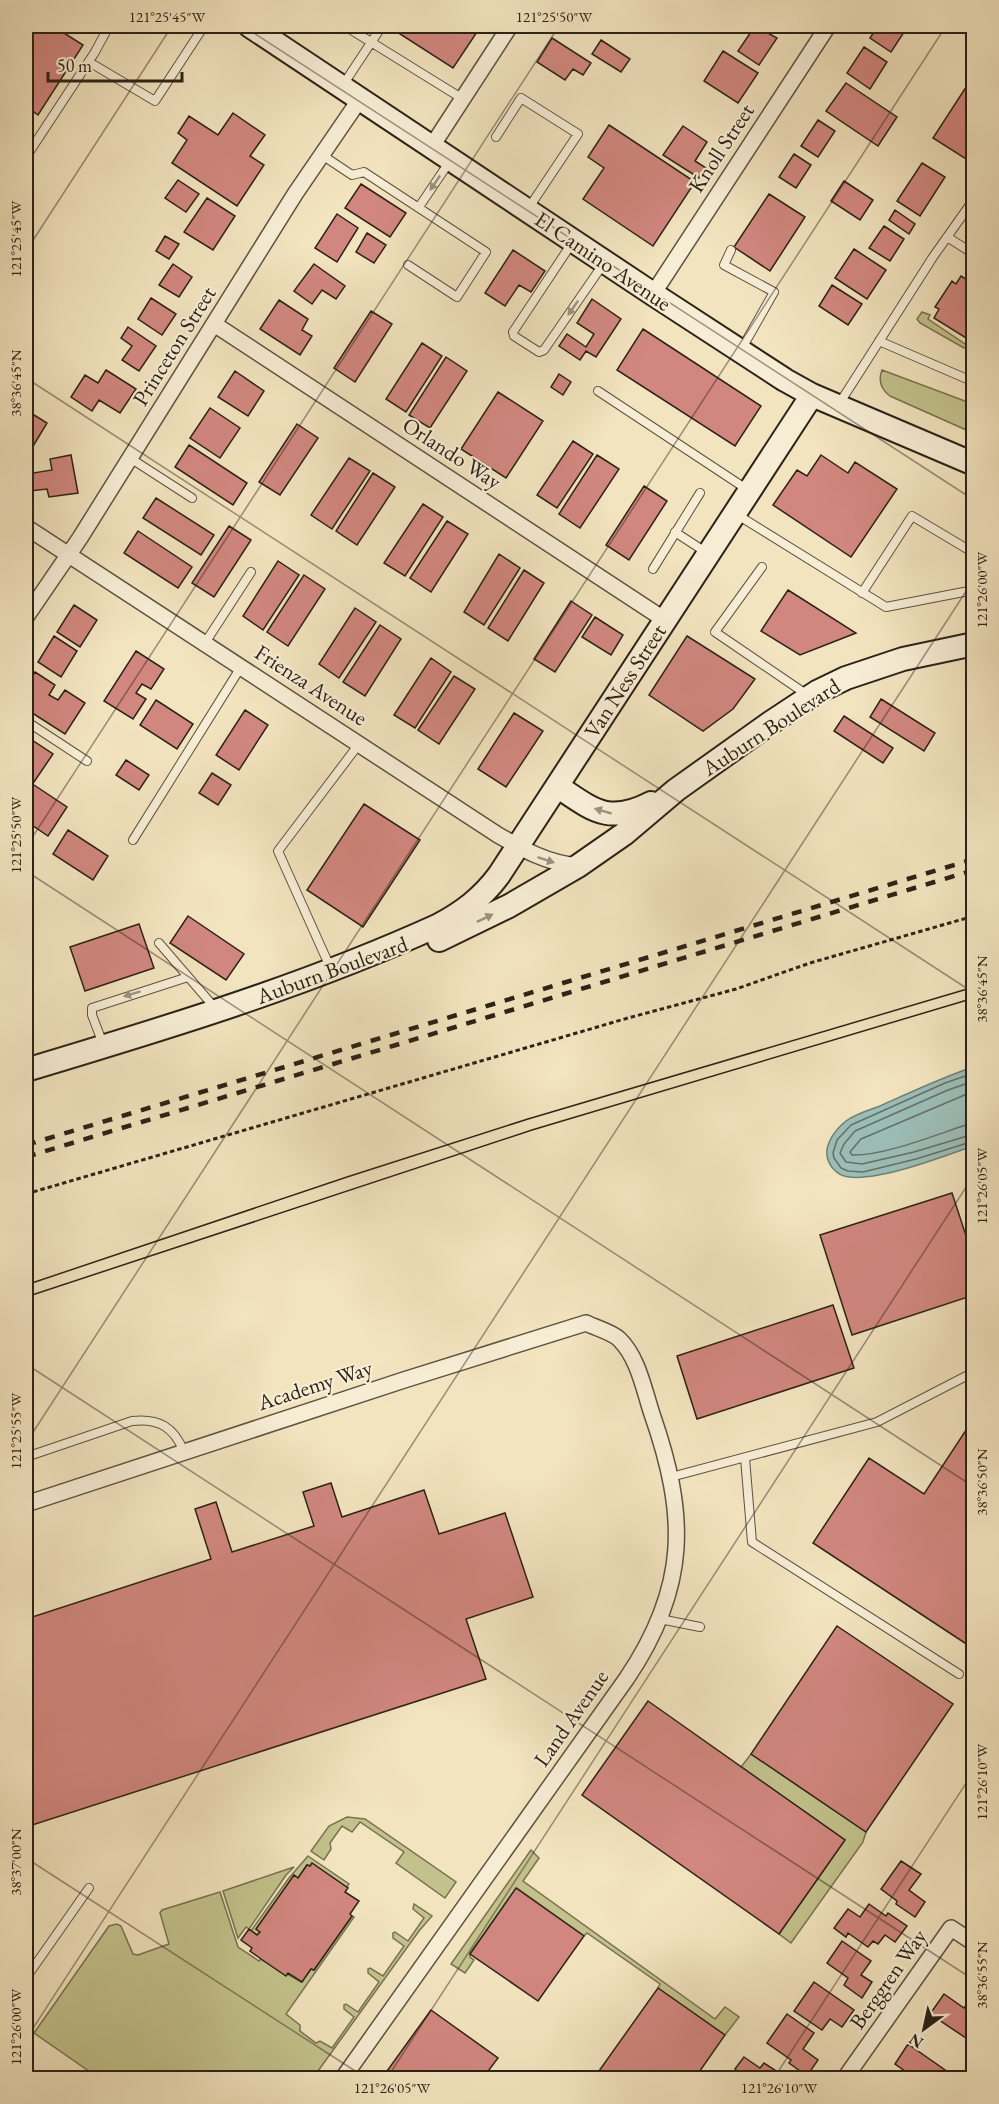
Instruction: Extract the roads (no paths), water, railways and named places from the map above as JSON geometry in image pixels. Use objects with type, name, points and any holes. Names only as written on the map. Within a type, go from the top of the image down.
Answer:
[{"type":"street","points":[[432,146],[510,26]]},
{"type":"street","name":"Knoll Street","points":[[653,294],[828,26]]},
{"type":"street","name":"El Camino Avenue","points":[[263,32],[653,294],[812,395],[974,464]]},
{"type":"street","name":"Princeton Street","points":[[26,617],[322,155],[351,93]]},
{"type":"street","name":"Orlando Way","points":[[214,324],[665,620]]},
{"type":"street","name":"Van Ness Street","points":[[411,938],[457,915],[480,898],[499,875],[812,395]]},
{"type":"street","name":"Frienza Avenue","points":[[26,526],[517,846],[549,861],[578,866]]},
{"type":"street","name":"Auburn Boulevard","points":[[26,1070],[218,1011],[332,971],[411,938],[440,940],[509,906],[578,866],[624,834],[676,790],[810,697],[846,678],[903,658],[974,644]]},
{"type":"street","name":"Auburn Boulevard","points":[[557,786],[598,811],[616,815],[635,811],[676,790]]},
{"type":"street","name":"Academy Way","points":[[26,1504],[586,1323],[619,1338]]},
{"type":"street","name":"Land Avenue","points":[[343,2079],[642,1657],[660,1619],[677,1549],[677,1520],[671,1477],[662,1442],[633,1359],[619,1338]]},
{"type":"street","name":"Berggren Way","points":[[845,2079],[951,1928],[974,1943]]},
{"type":"lane","points":[[26,157],[89,62],[109,26]]},
{"type":"lane","points":[[89,62],[154,101],[204,26]]},
{"type":"lane","points":[[345,26],[463,99]]},
{"type":"lane","points":[[351,93],[371,43],[381,26]]},
{"type":"lane","points":[[496,137],[521,98],[578,134],[527,210]]},
{"type":"lane","points":[[322,155],[352,175],[364,172],[486,252],[457,297],[408,265]]},
{"type":"lane","points":[[419,207],[451,159]]},
{"type":"lane","points":[[838,406],[974,199]]},
{"type":"lane","points":[[947,237],[974,254]]},
{"type":"lane","points":[[573,241],[513,332],[514,336],[539,352],[544,350],[605,262]]},
{"type":"lane","points":[[731,250],[724,265],[774,292],[741,351]]},
{"type":"lane","points":[[879,341],[974,382]]},
{"type":"lane","points":[[598,391],[749,491]]},
{"type":"lane","points":[[130,458],[192,498]]},
{"type":"lane","points":[[653,569],[700,493]]},
{"type":"lane","points":[[735,513],[886,607],[974,590]]},
{"type":"lane","points":[[862,593],[912,516],[974,553]]},
{"type":"lane","points":[[675,532],[708,554]]},
{"type":"lane","points":[[762,567],[715,632],[810,697]]},
{"type":"lane","points":[[205,643],[251,572]]},
{"type":"lane","points":[[133,840],[241,667]]},
{"type":"lane","points":[[26,721],[87,761]]},
{"type":"lane","points":[[332,971],[278,851],[359,743]]},
{"type":"lane","points":[[159,943],[218,1011]]},
{"type":"lane","points":[[104,1046],[92,1015],[92,1008],[188,977]]},
{"type":"lane","points":[[671,1477],[877,1422],[974,1372]]},
{"type":"lane","points":[[26,1457],[132,1421],[145,1420],[163,1425],[178,1436],[184,1452]]},
{"type":"lane","points":[[745,1458],[753,1542],[959,1674]]},
{"type":"lane","points":[[660,1619],[700,1627]]},
{"type":"lane","points":[[26,1978],[89,1888]]},
{"type":"water","points":[[973,1067],[973,1146],[911,1167],[877,1175],[849,1177],[841,1175],[832,1167],[827,1156],[829,1141],[846,1121]]},
{"type":"tram line","points":[[26,1285],[528,1119],[974,987]]},
{"type":"tram line","points":[[26,1297],[532,1130],[974,998]]},
{"type":"railway","points":[[26,1145],[974,859]]},
{"type":"railway","points":[[26,1157],[974,870]]}]
